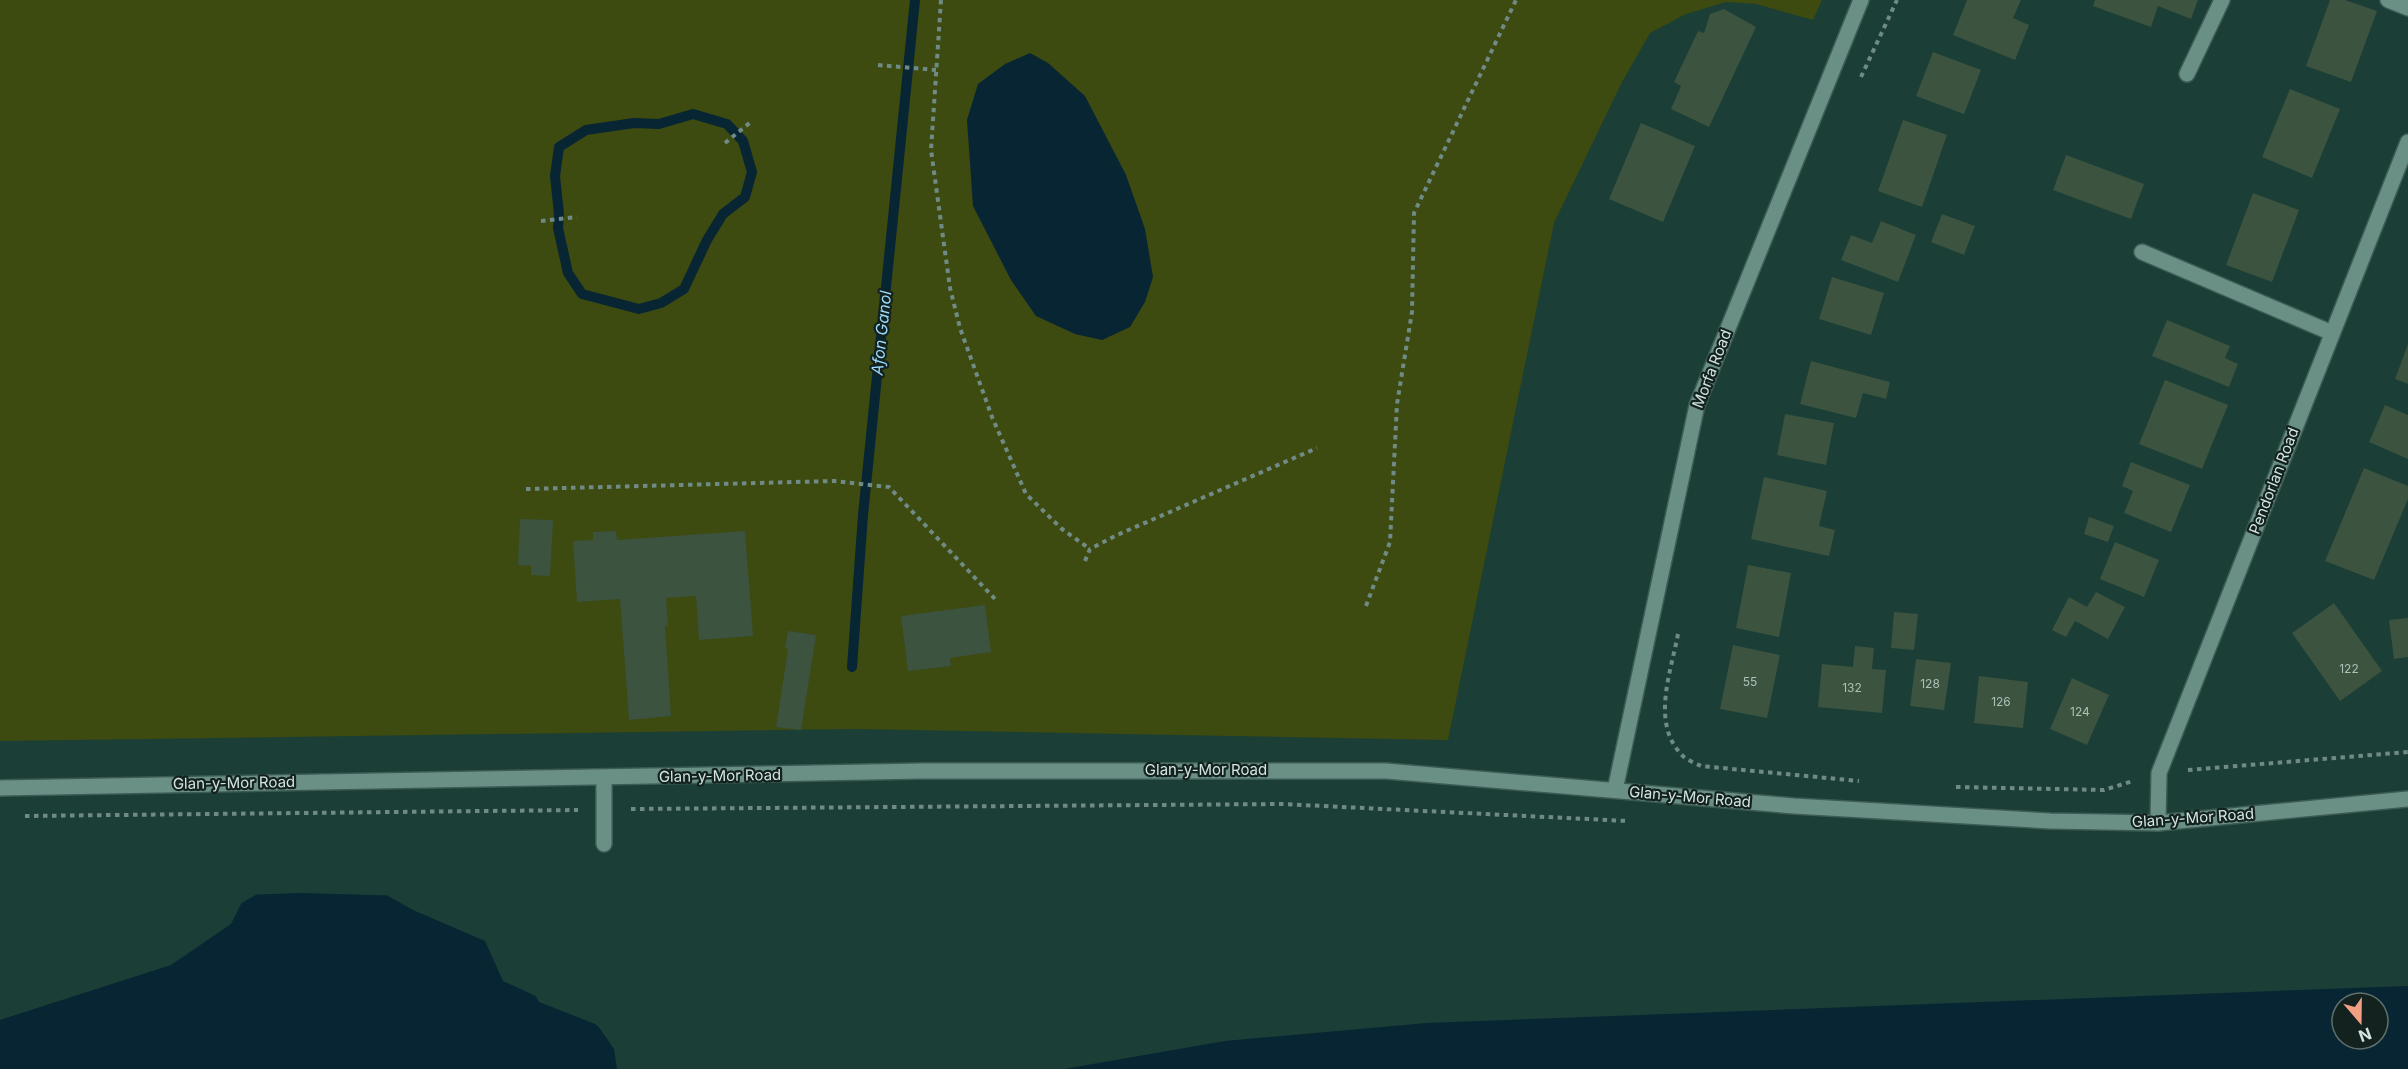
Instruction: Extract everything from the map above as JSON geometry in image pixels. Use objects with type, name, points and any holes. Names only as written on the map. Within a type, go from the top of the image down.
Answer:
[{"type":"street","name":"Morfa Road","points":[[1614,790],[1697,405],[1861,0]]},
{"type":"street","points":[[2187,74],[2222,0]]},
{"type":"street","points":[[2388,0],[2408,8]]},
{"type":"street","name":"Pendorlan Road","points":[[2158,824],[2159,773],[2408,141]]},
{"type":"street","points":[[2142,252],[2332,333]]},
{"type":"street","name":"Glan-y-Mor Road","points":[[0,788],[944,771],[1386,771],[1794,806],[2050,821],[2158,824],[2408,799]]},
{"type":"street","points":[[604,778],[604,844]]},
{"type":"path","points":[[941,0],[932,150],[950,288],[960,328],[992,417],[1026,494],[1062,529],[1090,549]]},
{"type":"path","points":[[1366,606],[1390,542],[1397,404],[1413,312],[1414,213],[1516,0]]},
{"type":"path","points":[[1859,82],[1897,0]]},
{"type":"path","points":[[878,65],[936,70]]},
{"type":"path","points":[[725,143],[752,121]]},
{"type":"path","points":[[541,220],[577,217]]},
{"type":"path","points":[[1085,561],[1090,549],[1117,535],[1317,448]]},
{"type":"path","points":[[526,489],[834,481],[889,488],[996,600]]},
{"type":"path","points":[[1679,629],[1664,709],[1670,736],[1682,755],[1701,766],[1864,781]]},
{"type":"path","points":[[1944,786],[2104,790],[2159,773],[2408,752]]},
{"type":"path","points":[[22,816],[1282,804],[1639,821]]},
{"type":"green space","points":[[0,0],[1822,0],[1813,20],[1756,4],[1726,2],[1686,14],[1650,33],[1622,82],[1554,223],[1448,740],[857,729],[0,741]]},
{"type":"water","points":[[1030,53],[1048,63],[1085,96],[1126,175],[1145,229],[1153,277],[1145,302],[1130,327],[1102,340],[1075,334],[1036,316],[1011,280],[973,206],[967,120],[978,84],[1005,64]]},
{"type":"water","points":[[261,892],[447,897],[517,953],[528,983],[539,1002],[595,1024],[620,1044],[629,1069],[0,1069],[0,985],[31,982],[200,927]]},
{"type":"water","points":[[2408,986],[2408,1069],[1064,1069],[1225,1041],[1427,1023]]},
{"type":"pier","points":[[261,889],[348,891],[250,895]]},
{"type":"pier","points":[[381,892],[447,894],[499,892],[515,918],[520,952],[531,982],[540,998],[503,981],[485,941],[413,910]]},
{"type":"pier","points":[[244,898],[231,924],[171,965],[0,1020],[0,982],[30,979],[199,925]]},
{"type":"pier","points":[[573,1012],[597,1022],[622,1042],[632,1069],[617,1069],[614,1049],[596,1023]]},
{"type":"building","points":[[1967,0],[2021,0],[2013,18],[2029,25],[2015,60],[1953,35]]},
{"type":"building","points":[[2095,0],[2198,0],[2191,19],[2158,6],[2151,27],[2093,6]]},
{"type":"building","points":[[2330,0],[2345,0],[2377,11],[2351,82],[2306,66]]},
{"type":"building","points":[[1724,9],[1756,27],[1709,127],[1671,109],[1681,86],[1674,82],[1698,31],[1704,33],[1710,14]]},
{"type":"building","points":[[1933,52],[1981,70],[1964,114],[1916,96]]},
{"type":"building","points":[[2290,89],[2340,109],[2312,178],[2262,157]]},
{"type":"building","points":[[1903,120],[1947,135],[1922,207],[1878,191]]},
{"type":"building","points":[[1641,123],[1695,146],[1663,222],[1609,199]]},
{"type":"building","points":[[2066,155],[2144,184],[2131,219],[2053,190]]},
{"type":"building","points":[[2253,193],[2299,210],[2272,282],[2226,265]]},
{"type":"building","points":[[1942,214],[1975,226],[1964,255],[1931,242]]},
{"type":"building","points":[[1881,221],[1916,235],[1898,282],[1841,260],[1851,235],[1872,243]]},
{"type":"building","points":[[1832,277],[1884,293],[1871,335],[1819,319]]},
{"type":"building","points":[[2167,320],[2230,346],[2225,358],[2238,364],[2229,387],[2152,356]]},
{"type":"building","points":[[2408,344],[2408,384],[2395,379]]},
{"type":"building","points":[[1811,361],[1890,382],[1886,399],[1863,393],[1856,418],[1800,404]]},
{"type":"building","points":[[2165,380],[2228,405],[2202,469],[2139,444]]},
{"type":"building","points":[[2385,405],[2408,415],[2408,459],[2369,442]]},
{"type":"building","points":[[1785,414],[1834,423],[1826,465],[1777,455]]},
{"type":"building","points":[[2131,462],[2190,485],[2171,532],[2124,513],[2133,491],[2122,486]]},
{"type":"building","points":[[2364,468],[2408,486],[2408,499],[2374,580],[2325,561]]},
{"type":"building","points":[[1764,477],[1827,491],[1819,526],[1835,530],[1829,556],[1751,539]]},
{"type":"building","points":[[2089,517],[2114,526],[2108,542],[2084,534]]},
{"type":"building","points":[[520,519],[553,520],[550,576],[531,575],[531,566],[518,565]]},
{"type":"building","points":[[616,531],[617,540],[745,531],[753,636],[699,640],[696,596],[666,598],[668,626],[665,626],[671,716],[629,720],[620,599],[577,602],[573,541],[593,540],[593,532]]},
{"type":"building","points":[[2115,542],[2159,560],[2144,597],[2100,579]]},
{"type":"building","points":[[1748,565],[1791,573],[1779,637],[1736,628]]},
{"type":"building","points":[[2096,592],[2125,607],[2108,639],[2075,621],[2066,637],[2052,630],[2069,597],[2087,607]]},
{"type":"building","points":[[2334,603],[2382,671],[2340,701],[2292,633]]},
{"type":"building","points":[[985,605],[991,652],[950,658],[951,666],[908,671],[901,616]]},
{"type":"building","points":[[1894,612],[1918,614],[1914,650],[1891,648]]},
{"type":"building","points":[[2408,618],[2408,657],[2394,659],[2389,620]]},
{"type":"building","points":[[788,631],[816,635],[801,730],[776,727],[788,649],[785,648]]},
{"type":"building","points":[[1733,645],[1780,655],[1767,718],[1720,709]]},
{"type":"building","points":[[1855,646],[1874,648],[1872,669],[1886,670],[1882,713],[1818,707],[1822,664],[1853,667]]},
{"type":"building","points":[[1916,659],[1951,663],[1944,710],[1910,706]]},
{"type":"building","points":[[1979,676],[2028,682],[2023,728],[1974,723]]},
{"type":"building","points":[[2072,678],[2109,695],[2087,745],[2050,729]]},
{"type":"waterway","name":"Afon Ganol","points":[[852,667],[863,515],[915,0]]},
{"type":"waterway","points":[[693,114],[727,124],[743,141],[752,172],[745,197],[723,214],[707,240],[684,289],[661,303],[639,309],[582,294],[568,273],[558,228],[559,214],[555,176],[559,147],[586,130],[634,123],[659,124],[693,114]]}]
